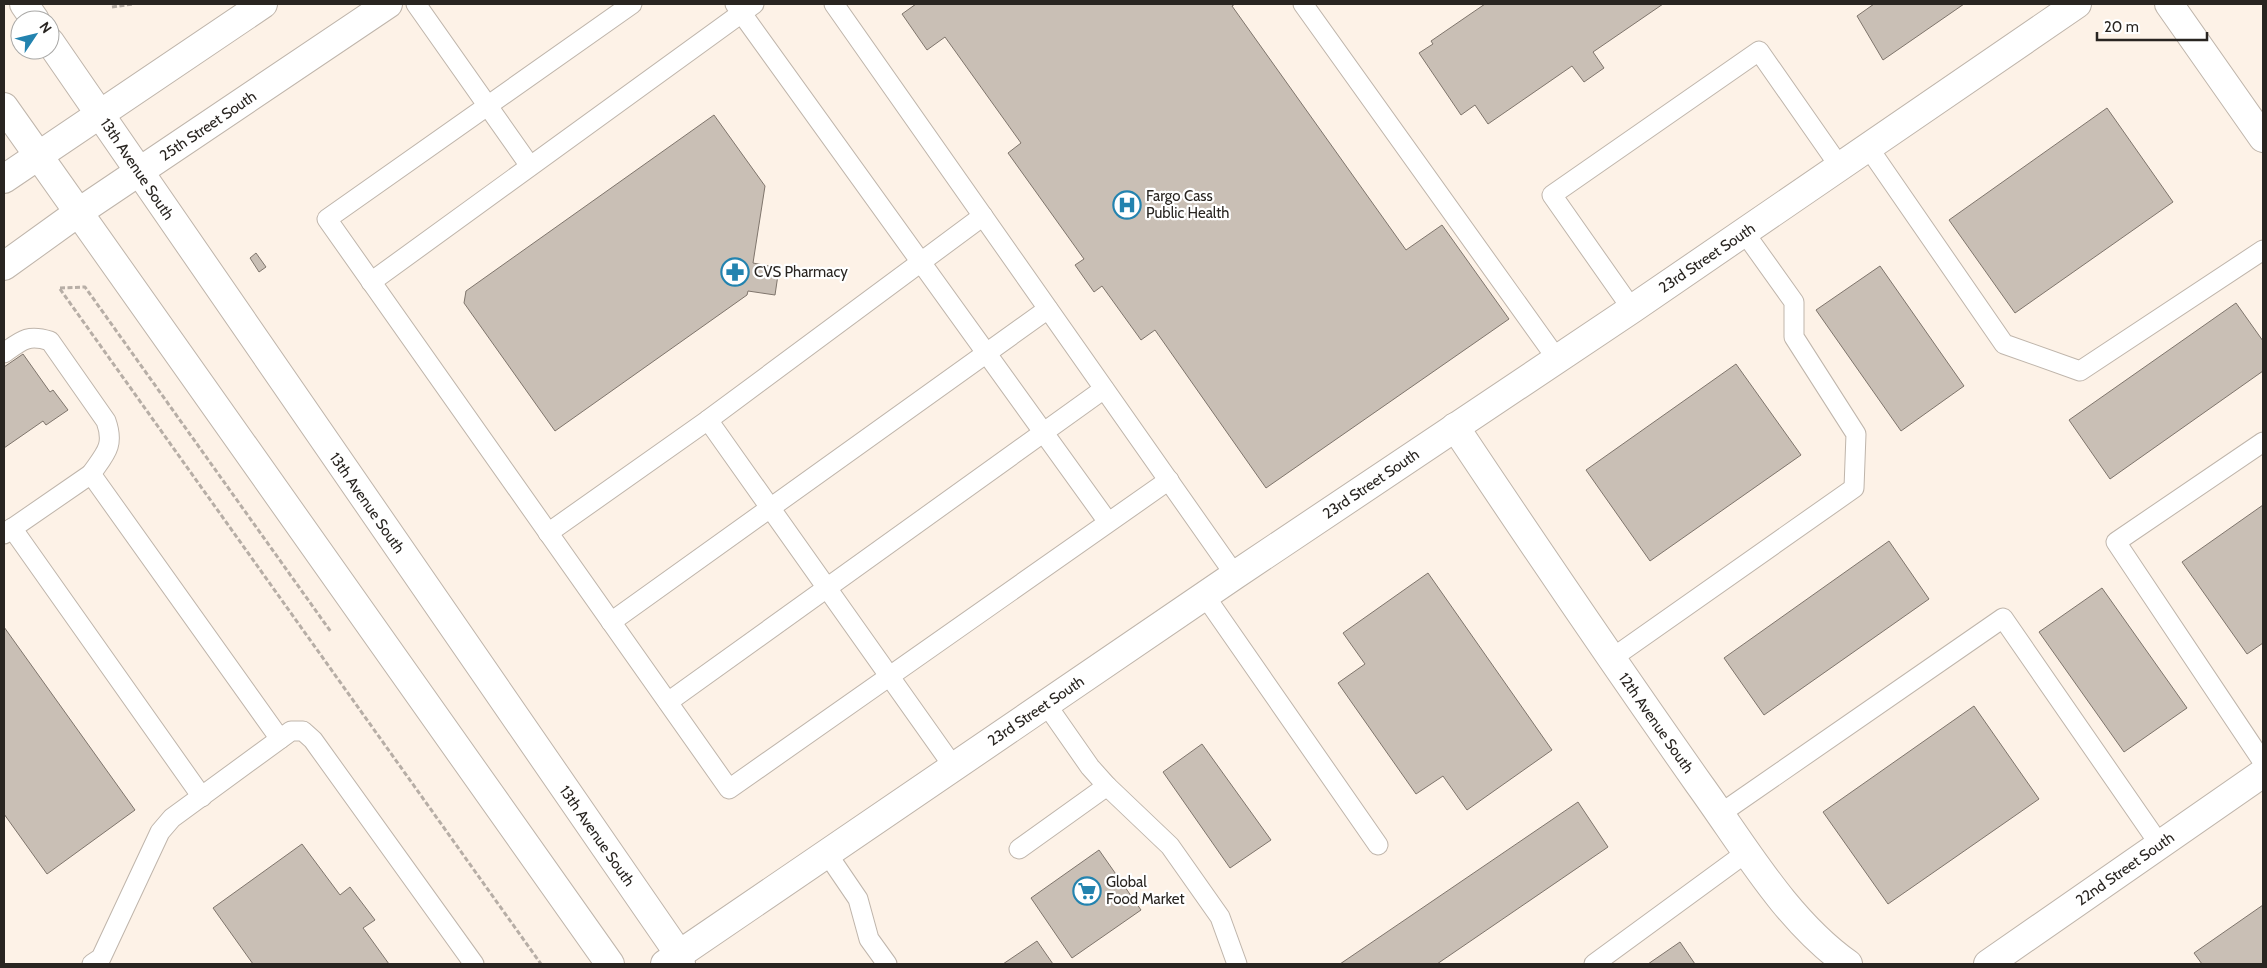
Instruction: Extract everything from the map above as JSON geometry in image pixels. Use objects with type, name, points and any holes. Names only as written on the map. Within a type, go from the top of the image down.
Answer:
[{"type":"main road","points":[[4,179],[263,4]]},
{"type":"main road","name":"25th Street South","points":[[4,266],[79,212],[140,173],[388,4]]},
{"type":"main road","name":"23rd Street South","points":[[675,961],[826,852],[1557,358],[1632,310],[2077,4]]},
{"type":"main road","points":[[2169,4],[2262,131]]},
{"type":"main road","name":"13th Avenue South","points":[[60,56],[675,961]]},
{"type":"main road","points":[[4,106],[610,964]]},
{"type":"main road","name":"12th Avenue South","points":[[1455,427],[1610,659],[1747,852],[1800,924],[1831,952],[1848,964]]},
{"type":"main road","name":"22nd Street South","points":[[1988,964],[2262,774]]},
{"type":"lane","points":[[416,4],[530,166]]},
{"type":"lane","points":[[632,4],[327,219],[729,789],[1168,480]]},
{"type":"lane","points":[[834,4],[1235,575]]},
{"type":"lane","points":[[1303,4],[1557,358]]},
{"type":"lane","points":[[371,282],[744,7],[920,261],[1108,522]]},
{"type":"lane","points":[[1632,310],[1552,196],[1759,51],[1840,167]]},
{"type":"lane","points":[[1868,147],[2004,344],[2080,371],[2263,250]]},
{"type":"lane","points":[[548,533],[708,420],[983,216]]},
{"type":"lane","points":[[1610,659],[1854,488],[1856,434],[1794,337],[1794,302],[1744,232]]},
{"type":"lane","points":[[610,622],[1048,309]]},
{"type":"lane","points":[[4,353],[24,339],[36,336],[50,341],[106,420],[110,433],[109,448],[91,474],[8,531],[202,797]]},
{"type":"lane","points":[[668,702],[1104,389]]},
{"type":"lane","points":[[708,420],[953,766]]},
{"type":"lane","points":[[2262,774],[2116,542],[2263,442]]},
{"type":"lane","points":[[91,474],[280,739]]},
{"type":"lane","points":[[1205,596],[1378,845]]},
{"type":"lane","points":[[1720,814],[2003,618],[2160,845]]},
{"type":"lane","points":[[1046,704],[1085,761],[1107,786],[1170,846],[1220,917],[1237,964]]},
{"type":"lane","points":[[92,964],[101,958],[160,832],[172,818],[291,731],[303,731],[313,740],[474,964]]},
{"type":"lane","points":[[1019,849],[1107,786]]},
{"type":"lane","points":[[826,852],[858,899],[869,939],[887,964]]},
{"type":"lane","points":[[1594,964],[1747,852]]},
{"type":"path","points":[[112,7],[133,4]]},
{"type":"path","points":[[332,633],[85,287],[60,288],[541,964]]},
{"type":"building","points":[[916,4],[1235,4],[1232,6],[1406,250],[1442,225],[1509,319],[1266,488],[1155,330],[1141,340],[1102,286],[1094,292],[1075,265],[1084,259],[1008,153],[1021,143],[945,37],[927,50],[902,14]]},
{"type":"building","points":[[1485,4],[1663,4],[1593,52],[1604,68],[1584,82],[1572,66],[1488,124],[1475,105],[1461,115],[1419,53],[1433,44],[1431,41]]},
{"type":"building","points":[[1874,4],[1964,4],[1883,60],[1857,16]]},
{"type":"building","points":[[2107,108],[2173,202],[2015,313],[1949,220]]},
{"type":"building","name":"CVS Pharmacy","points":[[714,115],[765,186],[753,263],[779,268],[775,295],[748,291],[747,295],[555,431],[464,303],[466,291]]},
{"type":"building","points":[[256,253],[266,267],[259,272],[250,258]]},
{"type":"building","points":[[1880,266],[1964,386],[1901,431],[1816,310]]},
{"type":"building","points":[[2236,303],[2263,341],[2263,371],[2110,479],[2069,420]]},
{"type":"building","points":[[23,354],[50,392],[53,390],[68,410],[46,425],[43,421],[4,448],[4,367]]},
{"type":"building","points":[[1736,364],[1801,455],[1650,561],[1586,470]]},
{"type":"building","points":[[2263,505],[2263,643],[2247,654],[2182,562]]},
{"type":"building","points":[[1889,541],[1929,599],[1764,715],[1724,658]]},
{"type":"building","points":[[1428,573],[1552,750],[1467,810],[1443,776],[1416,794],[1338,683],[1365,664],[1343,633]]},
{"type":"building","points":[[2102,588],[2187,708],[2124,752],[2039,632]]},
{"type":"building","points":[[4,627],[135,810],[47,874],[4,814]]},
{"type":"building","points":[[1974,706],[2039,799],[1888,904],[1823,812]]},
{"type":"building","points":[[1202,744],[1271,840],[1230,868],[1163,772]]},
{"type":"building","points":[[1578,802],[1608,847],[1437,964],[1340,964]]},
{"type":"building","points":[[302,844],[340,895],[350,887],[375,920],[363,928],[389,964],[253,964],[213,908]]},
{"type":"building","points":[[1099,850],[1141,910],[1072,958],[1031,898]]},
{"type":"building","points":[[2263,905],[2263,964],[2202,964],[2194,953]]},
{"type":"building","points":[[1037,941],[1053,964],[1003,964]]},
{"type":"building","points":[[1680,942],[1695,964],[1648,964]]},
{"type":"place","name":"Fargo Cass Public Health","points":[[1127,205]]},
{"type":"place","name":"CVS Pharmacy","points":[[735,272]]},
{"type":"place","name":"Global Food Market","points":[[1087,891]]}]
